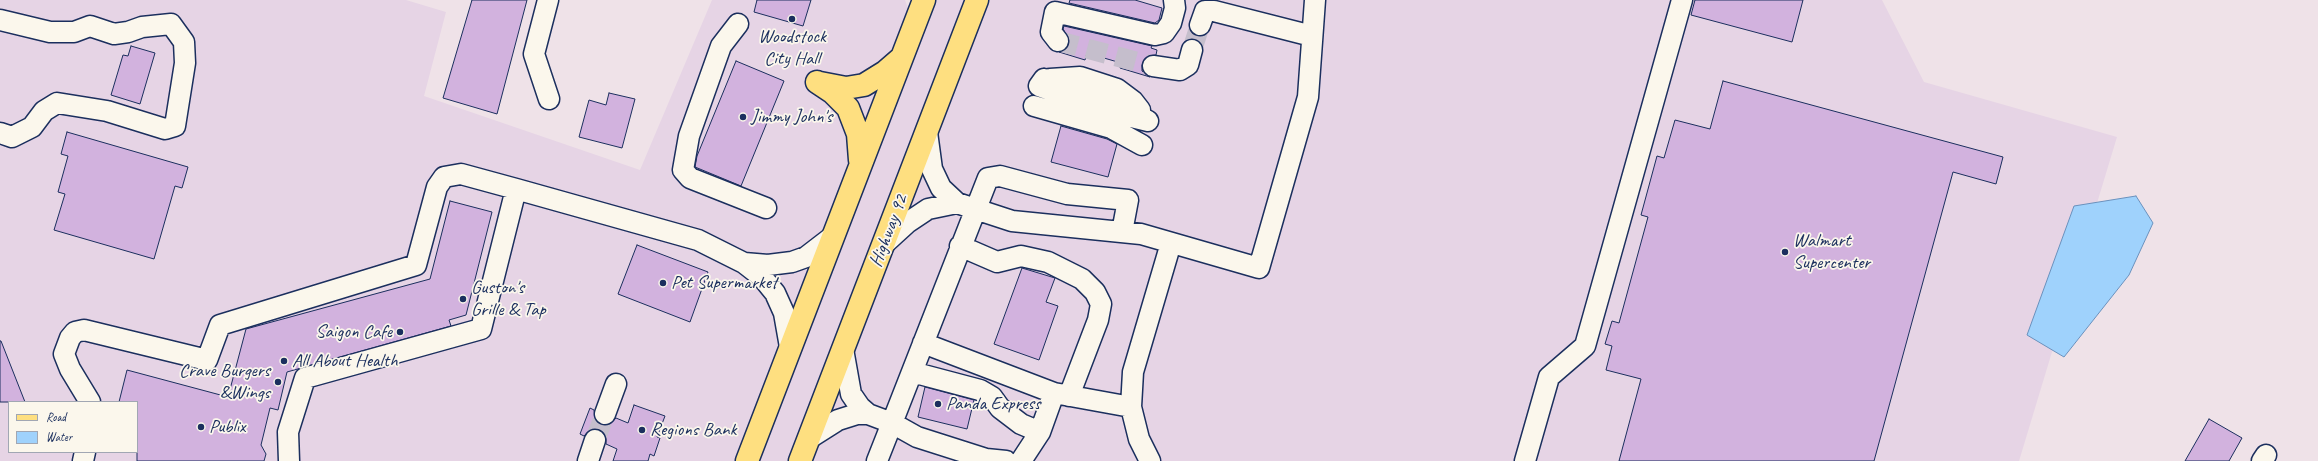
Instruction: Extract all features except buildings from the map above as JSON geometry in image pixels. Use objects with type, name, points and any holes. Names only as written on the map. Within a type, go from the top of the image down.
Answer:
[{"type":"main road","points":[[747,461],[924,0]]},
{"type":"main road","name":"Highway 92","points":[[800,461],[977,0]]},
{"type":"main road","points":[[861,163],[858,134],[848,108],[832,92],[817,82],[846,88],[864,85],[885,72],[902,57]]},
{"type":"street","points":[[548,0],[534,54],[548,99]]},
{"type":"street","points":[[1058,41],[1051,32],[1057,6],[1156,36],[1164,33],[1171,23],[1175,8],[1174,0]]},
{"type":"street","points":[[926,132],[932,169],[941,188],[966,206],[1012,221],[1141,234],[1260,268],[1308,97],[1315,0]]},
{"type":"street","points":[[1525,461],[1549,377],[1585,346],[1682,0]]},
{"type":"street","points":[[1200,25],[1205,11],[1214,11],[1312,36]]},
{"type":"street","points":[[0,20],[50,32],[74,32],[90,26],[114,34],[128,32],[142,26],[171,24],[184,42],[185,63],[175,126],[165,128],[108,111],[57,103],[44,111],[32,127],[12,137],[0,133]]},
{"type":"street","points":[[738,24],[721,46],[714,70],[689,136],[683,170],[690,178],[766,208]]},
{"type":"street","points":[[1153,66],[1180,70],[1188,65],[1192,50]]},
{"type":"street","points":[[1038,92],[1114,113],[1145,133]]},
{"type":"street","points":[[89,401],[70,369],[64,354],[70,338],[75,332],[84,330],[207,360],[220,325],[416,265],[437,187],[444,178],[461,174],[698,240],[744,263],[762,277],[775,294],[784,313],[790,347]]},
{"type":"street","points":[[877,461],[960,246],[966,206],[988,178],[1000,176],[1068,194],[1128,200],[1122,232]]},
{"type":"street","points":[[289,461],[288,432],[305,378],[481,329],[516,189]]},
{"type":"street","points":[[884,244],[907,223],[928,209],[966,206]]},
{"type":"street","points":[[744,263],[768,265],[792,262],[806,257],[832,237]]},
{"type":"street","points":[[1150,461],[1138,439],[1131,407],[1133,372],[1171,243]]},
{"type":"street","points":[[960,246],[997,262],[1021,256],[1048,262],[1082,279],[1095,292],[1101,304],[1098,320],[1061,395],[1040,432],[1020,461]]},
{"type":"street","points":[[923,343],[1061,395],[1131,407]]},
{"type":"street","points":[[843,349],[851,394],[860,407],[868,414]]},
{"type":"street","points":[[912,372],[980,390],[992,397],[1000,408],[1021,424],[1040,432]]},
{"type":"street","points":[[605,414],[616,384]]},
{"type":"street","points":[[808,439],[838,420],[858,414],[868,414],[892,423],[917,437],[986,459],[1006,461]]},
{"type":"street","points":[[588,461],[595,440]]},
{"type":"shaded area","points":[[0,0],[406,0],[446,12],[424,96],[640,170],[712,0],[905,0],[909,11],[914,0],[1882,0],[1924,82],[2117,137],[2019,461],[0,461]]},
{"type":"water","points":[[2136,196],[2153,223],[2129,275],[2064,357],[2027,335],[2074,206]]},
{"type":"tunnel","points":[[1192,50],[1200,25]]},
{"type":"tunnel","points":[[1058,41],[1153,66]]},
{"type":"tunnel","points":[[595,440],[605,414]]},
{"type":"place","name":"Woodstock City Hall","points":[[792,19]]},
{"type":"place","name":"Jimmy John's","points":[[743,117]]},
{"type":"place","name":"Walmart Supercenter","points":[[1785,252]]},
{"type":"place","name":"Pet Supermarket","points":[[663,283]]},
{"type":"place","name":"Guston's Grille & Tap","points":[[463,299]]},
{"type":"place","name":"Saigon Cafe","points":[[400,332]]},
{"type":"place","name":"All About Health","points":[[284,361]]},
{"type":"place","name":"Crave Burgers &Wings","points":[[278,382]]},
{"type":"place","name":"Panda Express","points":[[938,404]]},
{"type":"place","name":"Publix","points":[[201,427]]},
{"type":"place","name":"Regions Bank","points":[[642,430]]}]
